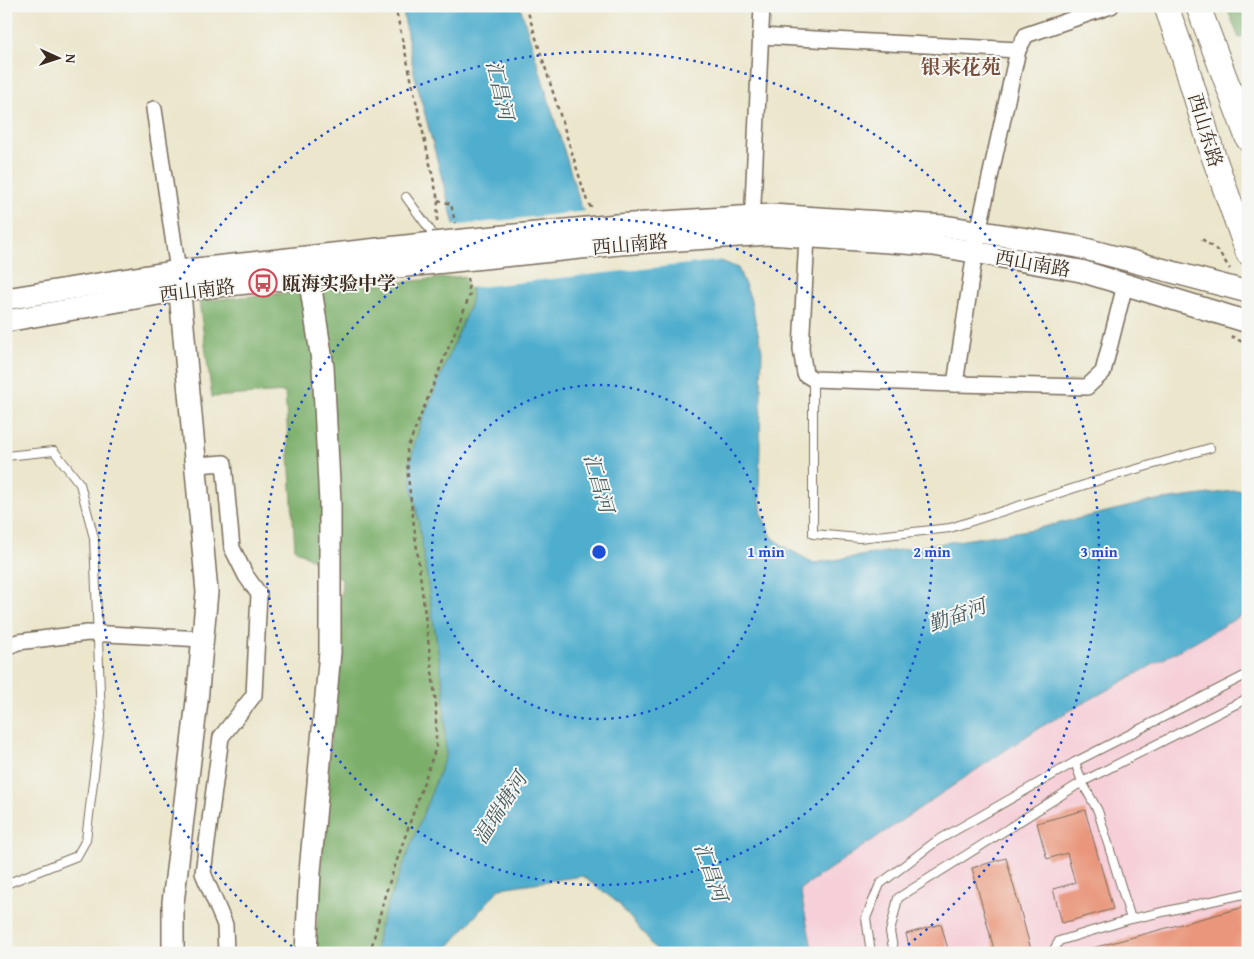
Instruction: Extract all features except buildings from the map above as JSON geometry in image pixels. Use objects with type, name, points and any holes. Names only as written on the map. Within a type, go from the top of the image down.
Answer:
[{"type":"main road","name":"西山东路","points":[[1166,6],[1182,51],[1212,155],[1248,253]]},
{"type":"main road","name":"西山东路","points":[[1198,6],[1248,139]]},
{"type":"main road","name":"西山南路","points":[[6,299],[179,281],[434,247],[752,226],[771,215],[944,226],[1078,247],[1248,292]]},
{"type":"main road","name":"西山南路","points":[[752,226],[768,234],[934,246],[1081,271],[1248,322]]},
{"type":"main road","name":"西山南路","points":[[6,321],[179,281],[309,276],[434,247]]},
{"type":"main road","points":[[306,953],[310,872],[330,652],[330,503],[323,367],[309,276]]},
{"type":"main road","points":[[173,953],[172,903],[197,701],[207,592],[179,281]]},
{"type":"street","points":[[752,226],[762,6]]},
{"type":"street","points":[[954,384],[978,232],[1018,50],[1026,35],[1111,6]]},
{"type":"street","points":[[760,36],[1018,50]]},
{"type":"street","points":[[154,109],[179,281]]},
{"type":"street","points":[[807,236],[801,349],[805,374],[813,379],[1087,387],[1104,372],[1125,285]]},
{"type":"street","points":[[197,465],[224,463],[232,548],[246,576],[259,594],[254,695],[222,737],[203,873],[225,925],[226,953]]},
{"type":"street","points":[[6,647],[18,642],[88,633],[203,639]]},
{"type":"lane","points":[[406,197],[434,247]]},
{"type":"lane","points":[[813,379],[813,534],[859,538],[950,528],[1109,477],[1210,448]]},
{"type":"lane","points":[[6,456],[54,451],[80,484],[94,538],[100,717],[86,840],[77,856],[6,884]]},
{"type":"lane","points":[[871,953],[866,918],[880,884],[935,842],[1075,762],[1248,674]]},
{"type":"lane","points":[[894,953],[890,932],[898,898],[1082,782],[1248,698]]},
{"type":"lane","points":[[1075,762],[1082,782],[1098,811],[1131,919]]},
{"type":"lane","points":[[1052,953],[1059,941],[1131,919],[1248,893]]},
{"type":"path","points":[[395,6],[438,200],[434,247]]},
{"type":"path","points":[[526,6],[587,201],[596,215]]},
{"type":"path","points":[[438,200],[451,204],[457,232]]},
{"type":"path","points":[[1202,239],[1219,252],[1230,268]]},
{"type":"path","points":[[370,953],[385,895],[436,747],[436,704],[408,477],[407,449],[470,295],[466,277]]},
{"type":"shaded area","points":[[1248,612],[1248,953],[813,953],[800,889],[1037,729]]},
{"type":"green space","points":[[1226,6],[1248,6],[1248,34],[1239,38]]},
{"type":"green space","points":[[467,276],[472,292],[471,303],[421,423],[410,463],[412,488],[444,690],[446,755],[379,928],[376,953],[315,953],[342,579],[295,549],[285,392],[212,397],[199,301]]},
{"type":"water","points":[[402,6],[520,6],[581,206],[596,236],[642,261],[714,258],[738,268],[750,297],[762,350],[759,488],[762,515],[772,537],[788,549],[814,563],[1035,529],[1148,502],[1248,489],[1248,612],[1037,729],[800,889],[813,953],[659,953],[618,903],[583,876],[500,888],[443,953],[376,953],[379,928],[446,755],[444,690],[412,488],[410,463],[421,423],[471,303],[472,292],[414,73]]},
{"type":"pier","points":[[587,211],[598,234],[614,249],[642,259],[675,254],[715,255],[725,260],[468,288],[451,226]]},
{"type":"place","name":"瓯海实验中学","points":[[263,283]]},
{"type":"district","name":"银来花苑","points":[[961,67]]},
{"type":"water label","name":"汇昌河","points":[[500,90]]},
{"type":"water label","name":"汇昌河","points":[[599,483]]},
{"type":"water label","name":"勤奋河","points":[[957,615]]},
{"type":"water label","name":"温瑞塘河","points":[[500,808]]},
{"type":"water label","name":"汇昌河","points":[[711,872]]}]
